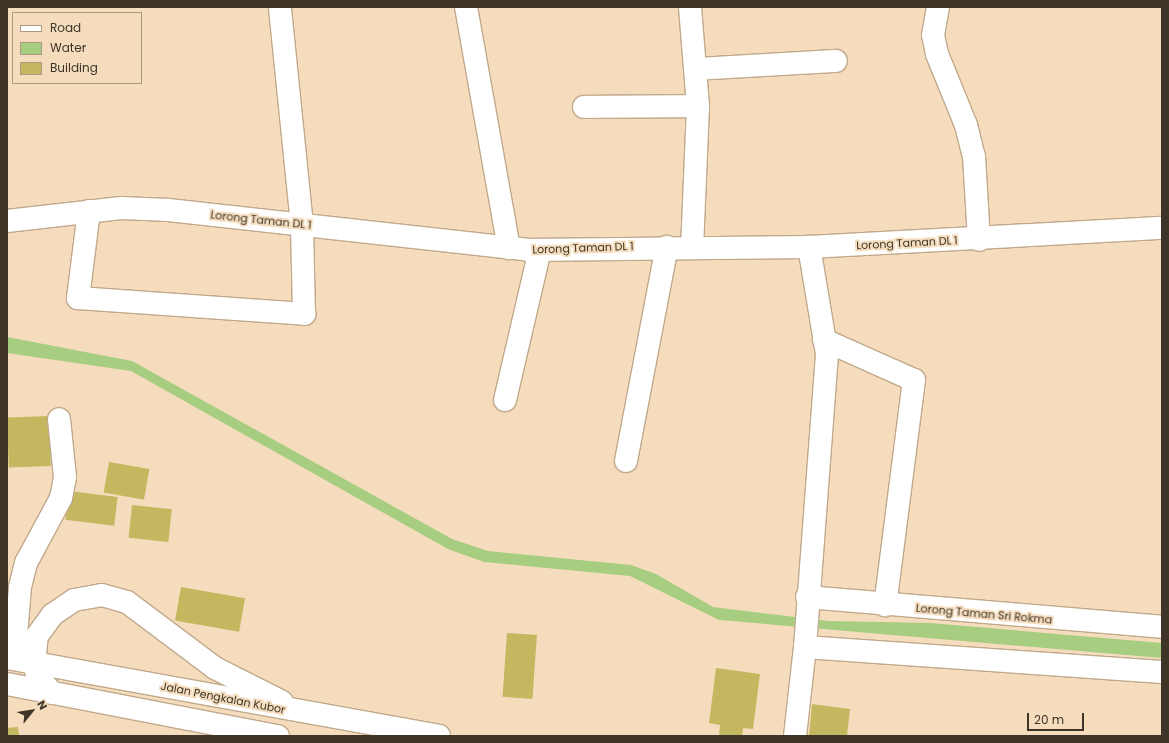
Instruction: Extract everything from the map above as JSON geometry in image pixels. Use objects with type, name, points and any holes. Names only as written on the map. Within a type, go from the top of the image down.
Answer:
[{"type":"street","points":[[89,211],[78,298],[304,314],[302,225],[280,7]]},
{"type":"street","points":[[466,7],[509,248]]},
{"type":"street","points":[[690,7],[698,106],[692,248]]},
{"type":"street","points":[[938,7],[933,35],[937,54],[966,125],[974,156],[979,240]]},
{"type":"street","points":[[696,69],[836,62]]},
{"type":"street","points":[[584,107],[698,106]]},
{"type":"street","name":"Lorong Taman DL 1","points":[[7,221],[89,211],[168,210],[509,248],[540,250],[667,247],[809,247],[979,240],[1162,228]]},
{"type":"street","points":[[626,461],[667,247]]},
{"type":"street","points":[[795,736],[805,644],[827,354],[809,247]]},
{"type":"street","points":[[505,400],[540,250]]},
{"type":"street","points":[[824,340],[914,380],[885,605]]},
{"type":"street","points":[[18,660],[20,587],[26,563],[61,498],[65,477],[59,419]]},
{"type":"street","points":[[18,660],[52,615],[74,600],[102,595],[127,602],[216,668],[304,714]]},
{"type":"street","name":"Lorong Taman Sri Rokma","points":[[807,604],[885,605],[1162,627]]},
{"type":"street","points":[[805,644],[1162,672]]},
{"type":"street","points":[[18,660],[37,675],[52,693]]},
{"type":"street","name":"Jalan Pengkalan Kubor","points":[[18,660],[304,714],[439,736]]},
{"type":"street","points":[[7,684],[278,736]]},
{"type":"water","points":[[7,337],[132,361],[452,539],[488,551],[631,565],[656,574],[713,607],[828,621],[930,623],[1162,643],[1162,658],[719,620],[630,576],[484,562],[448,549],[131,371],[7,353]]},
{"type":"building","points":[[49,416],[51,466],[9,467],[7,417]]},
{"type":"building","points":[[109,462],[149,469],[144,500],[104,493]]},
{"type":"building","points":[[69,491],[118,497],[114,526],[65,520]]},
{"type":"building","points":[[132,505],[172,509],[168,542],[129,538]]},
{"type":"building","points":[[181,587],[245,598],[239,632],[175,620]]},
{"type":"building","points":[[507,633],[537,635],[532,699],[503,697]]},
{"type":"building","points":[[716,668],[760,674],[753,729],[743,728],[742,736],[719,736],[720,725],[709,723]]},
{"type":"building","points":[[812,704],[850,709],[847,736],[809,736]]},
{"type":"building","points":[[18,727],[19,736],[7,736],[7,728]]}]
